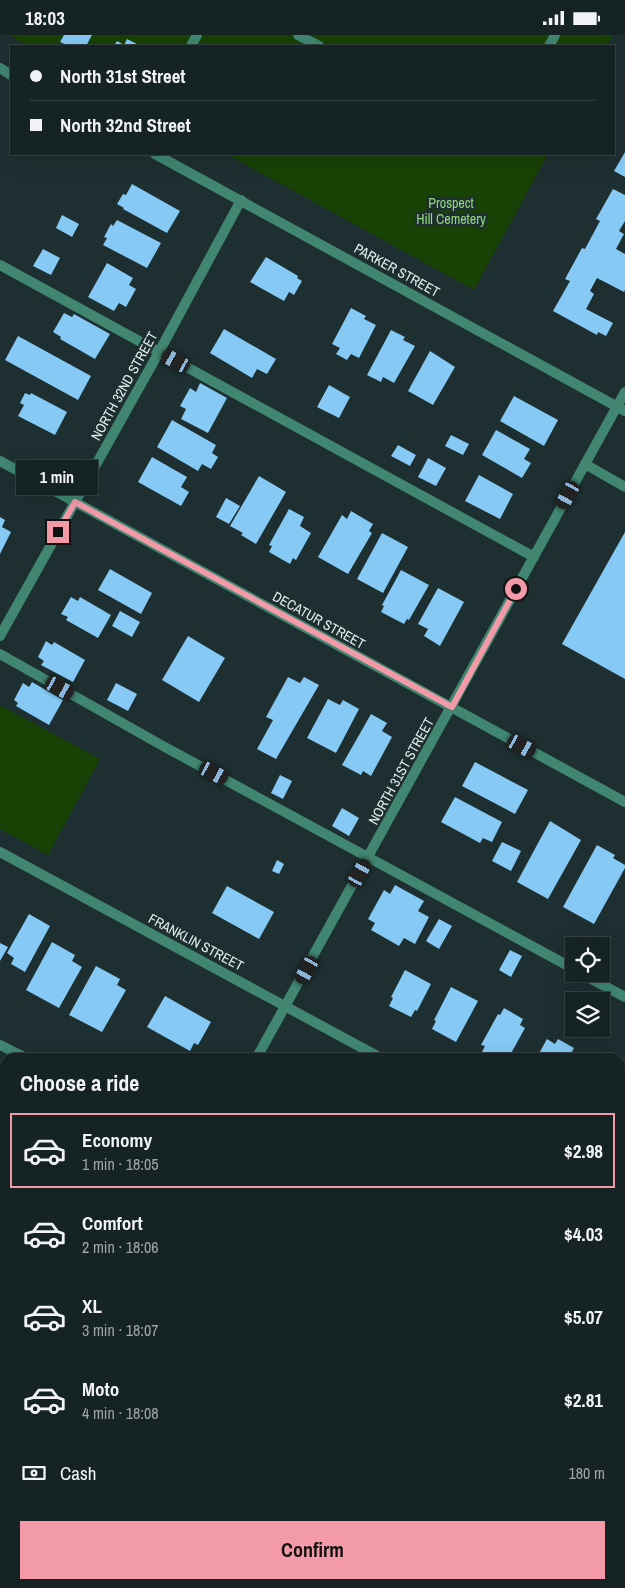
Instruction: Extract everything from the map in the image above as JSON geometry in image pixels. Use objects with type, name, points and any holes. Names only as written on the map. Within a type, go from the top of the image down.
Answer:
[{"type":"street","points":[[298,35],[317,45]]},
{"type":"street","name":"PARKER STREET","points":[[157,155],[621,409]]},
{"type":"street","name":"NORTH 32ND STREET","points":[[0,636],[159,352],[241,200]]},
{"type":"street","points":[[0,265],[534,557]]},
{"type":"street","name":"NORTH 31ST STREET","points":[[259,1053],[370,857],[585,464],[621,409],[625,392]]},
{"type":"street","name":"DECATUR STREET","points":[[0,461],[625,802]]},
{"type":"street","points":[[585,464],[625,487]]},
{"type":"street","points":[[0,654],[565,964]]},
{"type":"street","name":"FRANKLIN STREET","points":[[0,852],[372,1053]]},
{"type":"street","points":[[597,982],[625,997]]},
{"type":"street","points":[[0,1045],[16,1053]]},
{"type":"green space","points":[[9,35],[613,35],[608,45],[27,45]]},
{"type":"green space","name":"Prospect Hill Cemetery","points":[[228,155],[547,155],[474,290]]},
{"type":"green space","points":[[0,705],[100,759],[48,855],[0,829]]},
{"type":"building","points":[[64,35],[92,35],[87,45],[67,45],[60,42]]},
{"type":"building","points":[[127,39],[139,45],[124,45]]},
{"type":"building","points":[[117,41],[124,45],[115,45]]},
{"type":"building","points":[[625,152],[625,177],[614,171]]},
{"type":"building","points":[[132,184],[180,211],[167,233],[117,204],[123,194],[126,195]]},
{"type":"building","points":[[613,189],[625,195],[625,221],[619,231],[624,234],[616,249],[625,254],[625,290],[624,292],[597,278],[590,291],[594,294],[586,309],[613,323],[606,336],[598,332],[597,335],[553,311],[570,281],[565,279],[582,248],[585,249],[600,221],[596,219]]},
{"type":"building","points":[[62,215],[79,224],[72,237],[56,228]]},
{"type":"building","points":[[117,220],[161,243],[147,268],[103,245],[107,238],[104,237],[111,224],[113,226]]},
{"type":"building","points":[[43,249],[60,258],[51,275],[33,266]]},
{"type":"building","points":[[266,257],[298,276],[297,278],[302,281],[294,295],[289,292],[284,301],[250,282]]},
{"type":"building","points":[[107,263],[133,278],[129,285],[136,289],[126,307],[119,303],[114,311],[88,297]]},
{"type":"building","points":[[351,308],[366,316],[364,319],[376,325],[359,358],[351,354],[347,360],[336,354],[340,348],[332,344]]},
{"type":"building","points":[[64,313],[72,317],[74,314],[110,334],[95,359],[60,339],[61,337],[53,332]]},
{"type":"building","points":[[224,329],[276,359],[267,374],[257,369],[252,378],[210,353]]},
{"type":"building","points":[[391,330],[405,337],[403,340],[415,346],[394,383],[383,377],[381,382],[367,375]]},
{"type":"building","points":[[18,336],[91,376],[78,400],[5,360]]},
{"type":"building","points":[[430,351],[455,367],[433,405],[408,391]]},
{"type":"building","points":[[200,383],[227,398],[208,433],[181,419],[186,409],[180,406],[190,388],[196,392]]},
{"type":"building","points":[[329,385],[350,397],[339,418],[317,407]]},
{"type":"building","points":[[25,393],[30,395],[31,393],[67,412],[55,435],[18,416],[24,405],[20,403]]},
{"type":"building","points":[[514,396],[558,420],[544,446],[500,421]]},
{"type":"building","points":[[172,420],[216,445],[212,453],[218,457],[211,469],[202,464],[198,471],[157,447]]},
{"type":"building","points":[[496,430],[530,449],[524,459],[531,463],[522,478],[482,455]]},
{"type":"building","points":[[451,435],[469,444],[463,455],[445,446]]},
{"type":"building","points":[[398,445],[416,455],[410,466],[391,456]]},
{"type":"building","points":[[152,457],[187,477],[181,487],[189,492],[181,506],[138,482]]},
{"type":"building","points":[[428,458],[446,468],[436,486],[418,477]]},
{"type":"building","points":[[479,475],[513,494],[500,519],[465,501]]},
{"type":"building","points":[[259,476],[286,492],[256,544],[241,535],[243,533],[230,526]]},
{"type":"building","points":[[226,498],[240,506],[229,524],[216,517]]},
{"type":"building","points":[[289,509],[304,517],[300,526],[311,533],[296,560],[293,558],[290,564],[269,552],[272,546],[269,545]]},
{"type":"building","points":[[351,511],[373,524],[369,531],[372,533],[348,574],[318,557],[342,515],[347,519]]},
{"type":"building","points":[[0,517],[5,520],[2,527],[11,532],[0,554]]},
{"type":"building","points":[[625,532],[625,679],[562,644]]},
{"type":"building","points":[[382,533],[408,547],[383,593],[357,579]]},
{"type":"building","points":[[110,569],[152,593],[141,614],[98,590]]},
{"type":"building","points":[[401,570],[429,585],[409,620],[407,619],[404,624],[381,612],[384,606],[382,605]]},
{"type":"building","points":[[438,588],[464,602],[440,646],[424,636],[428,629],[418,624]]},
{"type":"building","points":[[71,597],[78,601],[80,597],[111,615],[98,638],[66,620],[68,617],[61,614]]},
{"type":"building","points":[[120,611],[140,622],[132,637],[112,626]]},
{"type":"building","points":[[188,636],[225,658],[199,702],[162,680]]},
{"type":"building","points":[[46,641],[52,645],[54,642],[85,660],[73,682],[41,665],[44,661],[38,657]]},
{"type":"building","points":[[288,677],[300,683],[304,677],[319,685],[276,759],[257,749],[273,720],[266,717]]},
{"type":"building","points":[[32,682],[63,700],[49,725],[16,706],[18,703],[14,700],[23,683],[29,687]]},
{"type":"building","points":[[116,683],[137,694],[128,711],[107,700]]},
{"type":"building","points":[[328,699],[340,705],[343,700],[359,709],[336,753],[307,738]]},
{"type":"building","points":[[371,714],[387,723],[382,731],[392,737],[371,776],[363,771],[361,775],[342,765]]},
{"type":"building","points":[[475,762],[528,790],[515,814],[462,786]]},
{"type":"building","points":[[280,775],[292,781],[283,799],[271,793]]},
{"type":"building","points":[[455,797],[502,822],[492,842],[483,838],[480,843],[441,822]]},
{"type":"building","points":[[342,808],[359,818],[349,836],[332,826]]},
{"type":"building","points":[[550,821],[581,840],[548,899],[517,882]]},
{"type":"building","points":[[502,842],[521,851],[511,871],[492,861]]},
{"type":"building","points":[[597,845],[615,855],[613,858],[625,865],[625,868],[594,924],[563,907]]},
{"type":"building","points":[[277,860],[284,864],[279,874],[272,871]]},
{"type":"building","points":[[395,885],[424,901],[418,911],[429,917],[415,944],[404,938],[399,946],[371,930],[375,923],[368,919],[384,890],[390,894]]},
{"type":"building","points":[[227,886],[274,912],[259,939],[212,913]]},
{"type":"building","points":[[29,914],[50,926],[25,972],[11,964],[14,958],[7,953]]},
{"type":"building","points":[[439,919],[452,926],[439,949],[426,941]]},
{"type":"building","points":[[52,942],[75,955],[72,961],[82,967],[59,1008],[26,990]]},
{"type":"building","points":[[0,943],[8,947],[0,961]]},
{"type":"building","points":[[510,950],[522,956],[511,977],[499,970]]},
{"type":"building","points":[[96,966],[120,979],[117,985],[126,990],[102,1032],[69,1015]]},
{"type":"building","points":[[405,970],[431,984],[417,1011],[415,1010],[411,1017],[389,1006],[393,998],[391,997]]},
{"type":"building","points":[[451,987],[478,1001],[456,1042],[432,1029],[436,1021],[434,1020]]},
{"type":"building","points":[[165,996],[211,1022],[198,1045],[194,1043],[190,1051],[147,1027]]},
{"type":"building","points":[[504,1008],[523,1019],[520,1025],[525,1028],[511,1053],[482,1053],[485,1046],[481,1045],[498,1014],[500,1015]]},
{"type":"building","points":[[547,1039],[555,1044],[558,1039],[574,1048],[571,1053],[539,1053]]},
{"type":"route","points":[[58,532],[75,502],[452,707],[516,589]]}]
